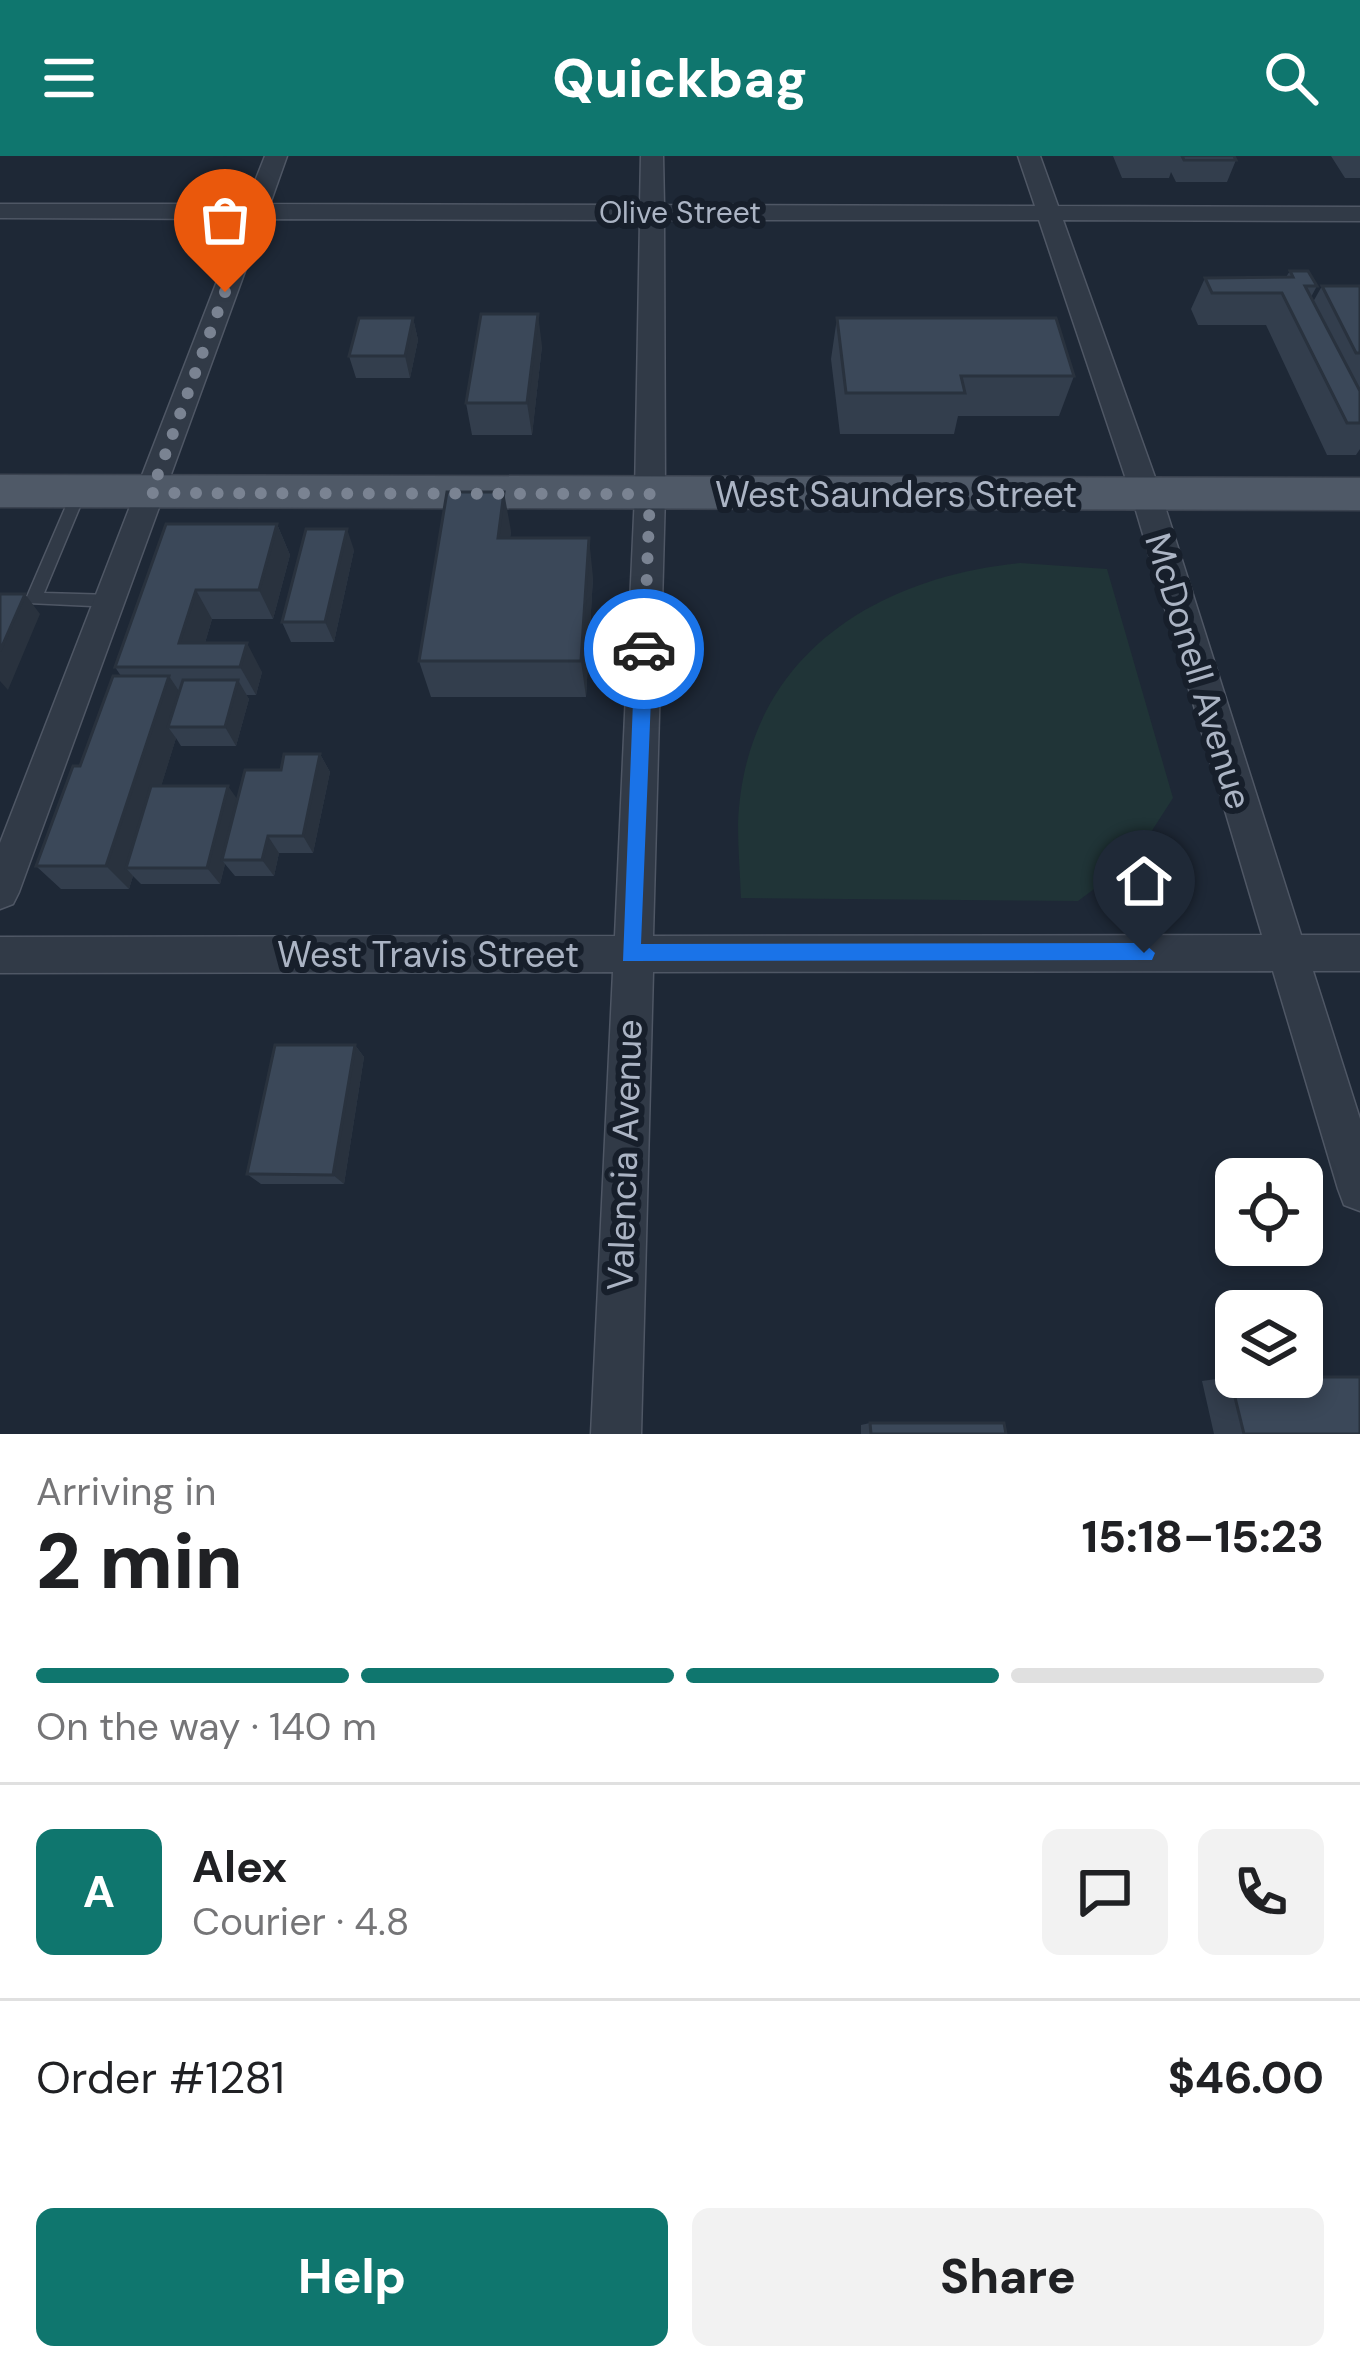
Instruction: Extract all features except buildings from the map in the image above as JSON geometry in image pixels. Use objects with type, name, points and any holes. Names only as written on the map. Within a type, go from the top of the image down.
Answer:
[{"type":"main road","name":"West Saunders Street","points":[[2,496],[79,492],[1360,494]]},
{"type":"street","points":[[0,892],[113,601],[276,156]]},
{"type":"street","name":"Valencia Avenue","points":[[616,1434],[650,494],[652,156]]},
{"type":"street","name":"McDonell Avenue","points":[[1029,156],[1146,494],[1360,1189]]},
{"type":"street","name":"Olive Street","points":[[0,212],[1360,214]]},
{"type":"street","name":"West Travis Street","points":[[0,955],[1360,953]]},
{"type":"lane","points":[[79,492],[34,598],[113,601]]},
{"type":"green space","points":[[1020,563],[1107,569],[1173,798],[1133,860],[1078,901],[741,898],[738,824],[746,766],[764,716],[791,673],[825,638],[867,609],[914,587]]},
{"type":"way so far","points":[[225,292],[151,493],[650,494],[644,649]]},
{"type":"route","points":[[644,649],[630,954],[1144,953]]}]
